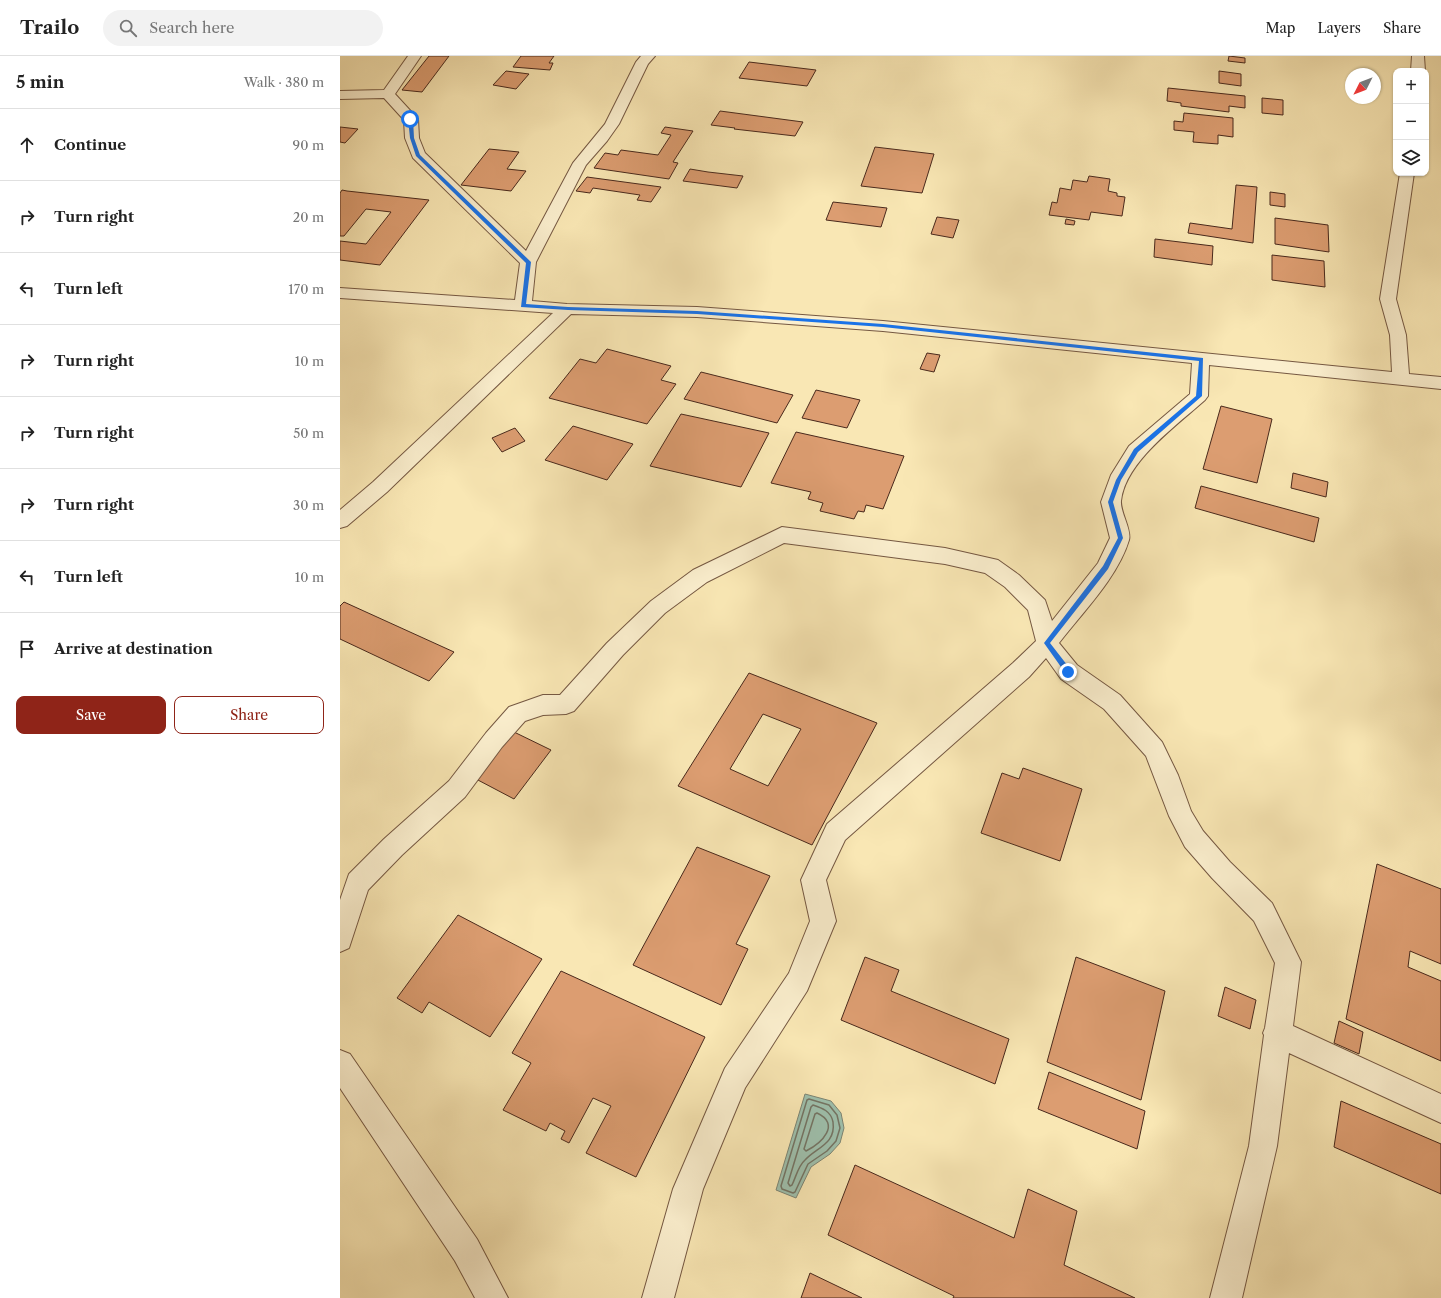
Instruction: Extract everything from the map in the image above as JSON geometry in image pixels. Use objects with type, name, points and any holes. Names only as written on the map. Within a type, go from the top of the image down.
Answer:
[{"type":"street","points":[[388,94],[415,56]]},
{"type":"street","points":[[523,306],[528,262],[580,163],[612,124],[642,62],[649,56]]},
{"type":"street","points":[[1418,56],[1418,68]]},
{"type":"street","points":[[340,95],[388,94],[410,119],[412,138],[418,155],[528,262]]},
{"type":"street","points":[[1401,378],[1398,335],[1388,299],[1407,176]]},
{"type":"street","points":[[340,293],[568,309],[697,312],[883,326],[1441,383]]},
{"type":"street","points":[[340,521],[380,487],[568,309]]},
{"type":"street","points":[[658,1298],[688,1189],[734,1078],[798,982],[823,921],[813,880],[836,832],[1021,670],[1047,643],[1106,568],[1120,538],[1111,502],[1118,480],[1136,451],[1199,396],[1201,359]]},
{"type":"street","points":[[340,939],[358,883],[393,847],[457,789],[494,740],[517,714],[543,705],[566,704],[615,649],[658,607],[700,576],[782,535],[945,556],[991,566],[1012,581],[1038,606],[1047,643],[1068,672],[1112,702],[1154,749],[1166,775],[1181,816],[1194,839],[1221,870],[1263,912],[1288,962],[1277,1033],[1263,1146],[1226,1298]]},
{"type":"street","points":[[1277,1033],[1441,1108]]},
{"type":"street","points":[[340,1064],[466,1250],[492,1298]]},
{"type":"water","points":[[805,1094],[831,1101],[841,1113],[844,1128],[840,1143],[830,1154],[811,1167],[796,1198],[776,1190]]},
{"type":"building","points":[[429,56],[449,56],[422,92],[402,90]]},
{"type":"building","points":[[521,56],[554,56],[549,63],[553,63],[550,70],[513,67]]},
{"type":"building","points":[[1229,56],[1245,58],[1245,63],[1228,61]]},
{"type":"building","points":[[749,62],[816,70],[807,86],[739,78]]},
{"type":"building","points":[[506,71],[529,74],[516,89],[493,85]]},
{"type":"building","points":[[1219,71],[1241,74],[1241,86],[1219,83]]},
{"type":"building","points":[[1168,88],[1245,96],[1245,108],[1229,106],[1229,112],[1181,106],[1181,103],[1167,101]]},
{"type":"building","points":[[1262,98],[1283,100],[1283,115],[1262,113]]},
{"type":"building","points":[[720,111],[803,122],[795,136],[711,125]]},
{"type":"building","points":[[1184,113],[1233,118],[1233,137],[1218,135],[1218,144],[1193,142],[1194,132],[1174,130],[1174,121],[1183,122]]},
{"type":"building","points":[[340,127],[358,129],[345,143],[340,142]]},
{"type":"building","points":[[665,127],[693,131],[673,162],[678,163],[669,179],[594,168],[605,153],[618,155],[621,150],[658,155],[671,135],[661,133]]},
{"type":"building","points":[[875,147],[934,154],[922,193],[861,186]]},
{"type":"building","points":[[489,149],[519,152],[507,169],[526,171],[511,191],[461,185]]},
{"type":"building","points":[[690,169],[743,176],[737,188],[683,181]]},
{"type":"building","points":[[1089,176],[1110,179],[1108,191],[1117,193],[1117,196],[1125,197],[1122,216],[1091,212],[1089,220],[1049,215],[1052,202],[1057,203],[1060,188],[1071,190],[1073,180],[1087,182]]},
{"type":"building","points":[[587,177],[661,187],[651,202],[637,200],[640,195],[593,188],[590,193],[576,191]]},
{"type":"building","points":[[1236,185],[1257,187],[1253,243],[1188,233],[1190,223],[1232,229]]},
{"type":"building","points":[[342,190],[429,200],[380,265],[340,260],[340,241],[366,244],[391,212],[366,209],[344,236],[340,236],[340,193]]},
{"type":"building","points":[[1270,192],[1285,194],[1285,207],[1270,205]]},
{"type":"building","points":[[833,202],[887,208],[881,227],[826,220]]},
{"type":"building","points":[[937,217],[959,220],[953,238],[931,234]]},
{"type":"building","points":[[1275,218],[1328,225],[1329,252],[1275,244]]},
{"type":"building","points":[[1066,219],[1075,221],[1074,225],[1065,224]]},
{"type":"building","points":[[1155,239],[1213,246],[1212,265],[1154,257]]},
{"type":"building","points":[[1272,255],[1324,261],[1325,287],[1272,280]]},
{"type":"building","points":[[607,349],[671,366],[661,380],[676,384],[647,424],[549,398],[580,359],[596,363]]},
{"type":"building","points":[[927,353],[940,355],[934,372],[920,369]]},
{"type":"building","points":[[701,372],[793,395],[777,423],[684,399]]},
{"type":"building","points":[[816,390],[860,400],[847,428],[802,418]]},
{"type":"building","points":[[1221,406],[1272,419],[1257,483],[1203,469]]},
{"type":"building","points":[[681,414],[769,433],[741,487],[650,466]]},
{"type":"building","points":[[573,426],[633,444],[607,480],[545,460]]},
{"type":"building","points":[[515,428],[525,441],[502,452],[492,438]]},
{"type":"building","points":[[796,432],[904,456],[883,509],[866,505],[864,512],[858,511],[854,519],[820,511],[823,503],[808,499],[811,492],[771,483]]},
{"type":"building","points":[[1293,473],[1328,482],[1326,497],[1291,488]]},
{"type":"building","points":[[1201,486],[1319,518],[1314,542],[1195,508]]},
{"type":"building","points":[[344,602],[454,652],[429,681],[340,639],[340,606]]},
{"type":"building","points":[[749,673],[877,723],[812,845],[678,786]],"holes":[[[763,714],[801,729],[768,786],[730,769]]]},
{"type":"building","points":[[514,732],[551,750],[514,799],[476,779]]},
{"type":"building","points":[[1023,768],[1082,789],[1060,861],[981,833],[1002,773],[1019,779]]},
{"type":"building","points":[[697,847],[770,876],[736,944],[748,949],[721,1005],[633,965]]},
{"type":"building","points":[[1377,864],[1441,889],[1441,964],[1410,951],[1408,967],[1441,981],[1441,1061],[1346,1019]]},
{"type":"building","points":[[458,915],[542,959],[490,1037],[429,1002],[422,1013],[397,998]]},
{"type":"building","points":[[865,957],[899,970],[891,991],[1009,1039],[995,1084],[841,1020]]},
{"type":"building","points":[[1076,957],[1165,991],[1141,1100],[1047,1062]]},
{"type":"building","points":[[561,971],[705,1037],[636,1177],[586,1153],[611,1106],[593,1098],[569,1143],[561,1139],[565,1131],[550,1123],[546,1131],[503,1110],[531,1063],[512,1053]]},
{"type":"building","points":[[1225,987],[1256,1000],[1250,1029],[1218,1016]]},
{"type":"building","points":[[1339,1021],[1363,1032],[1359,1054],[1334,1043]]},
{"type":"building","points":[[1049,1072],[1145,1111],[1137,1149],[1038,1109]]},
{"type":"building","points":[[1341,1101],[1441,1144],[1441,1194],[1334,1147]]},
{"type":"building","points":[[855,1165],[1014,1238],[1028,1189],[1077,1211],[1064,1265],[1135,1298],[953,1298],[954,1296],[828,1235]]},
{"type":"building","points":[[810,1273],[862,1298],[801,1298]]},
{"type":"route","points":[[410,119],[412,138],[418,155],[446,184],[528,262],[523,306],[568,309],[697,312],[883,326],[1201,359],[1199,396],[1136,451],[1118,480],[1111,502],[1120,538],[1106,568],[1047,643],[1068,672]]}]
